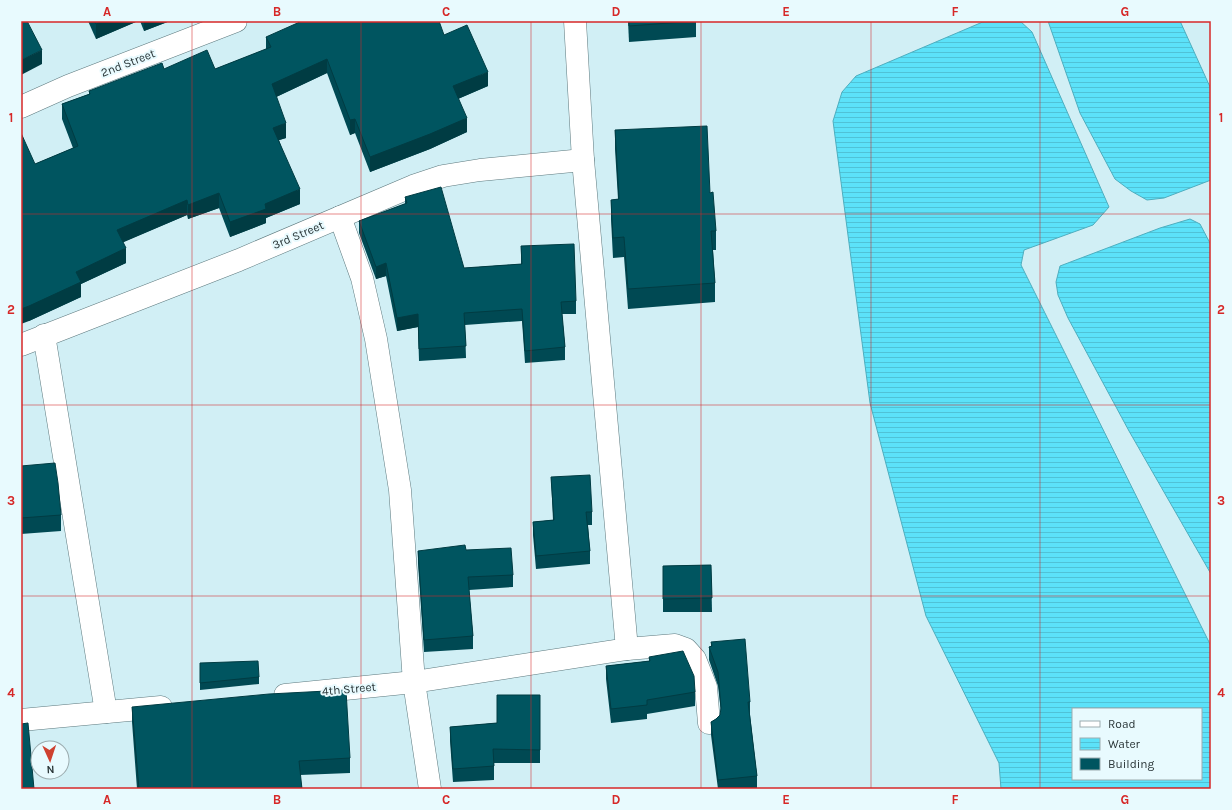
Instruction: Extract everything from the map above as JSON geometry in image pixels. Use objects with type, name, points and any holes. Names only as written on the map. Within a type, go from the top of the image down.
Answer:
[{"type":"street","name":"2nd Street","points":[[21,107],[68,86],[236,21]]},
{"type":"street","points":[[575,21],[584,160],[627,649]]},
{"type":"street","name":"3rd Street","points":[[21,345],[239,260],[414,186],[443,176],[480,170],[584,160]]},
{"type":"street","points":[[340,217],[362,278],[378,346],[400,490],[414,682],[430,789]]},
{"type":"street","points":[[44,335],[106,712]]},
{"type":"street","name":"4th Street","points":[[264,697],[414,682],[627,649],[675,645],[686,649],[695,659],[706,687],[709,723]]},
{"type":"street","points":[[21,720],[177,705]]},
{"type":"water","points":[[985,21],[1020,21],[1032,32],[1109,207],[1093,225],[1024,250],[1021,265],[1211,646],[1211,789],[1001,789],[999,763],[926,616],[870,403],[833,121],[842,92],[856,76]]},
{"type":"water","points":[[1048,21],[1180,21],[1211,89],[1211,180],[1164,198],[1147,200],[1131,191],[1115,179],[1080,113]]},
{"type":"water","points":[[1190,219],[1200,224],[1211,245],[1211,574],[1129,431],[1068,318],[1058,295],[1056,282],[1060,266],[1160,228]]},
{"type":"building","points":[[21,21],[27,21],[42,50],[21,60]]},
{"type":"building","points":[[94,21],[104,21],[96,24]]},
{"type":"building","points":[[302,21],[439,21],[444,35],[467,25],[488,72],[453,86],[467,118],[370,157],[355,119],[350,120],[327,59],[272,84],[286,123],[273,128],[300,189],[265,204],[266,209],[230,222],[219,193],[188,205],[187,200],[117,230],[126,248],[76,272],[81,282],[21,309],[21,133],[35,164],[78,146],[62,104],[90,94],[89,91],[162,63],[164,69],[207,50],[215,69],[271,47],[266,37]]},
{"type":"building","points":[[629,21],[696,21],[629,26]]},
{"type":"building","points":[[707,126],[710,193],[713,192],[716,231],[711,231],[715,283],[628,289],[624,237],[613,238],[611,200],[619,199],[615,130]]},
{"type":"building","points":[[441,187],[464,268],[522,264],[521,246],[574,244],[576,301],[561,302],[565,347],[525,351],[522,309],[464,313],[466,346],[419,349],[418,314],[397,318],[386,263],[376,267],[359,221],[407,203],[405,197]]},
{"type":"building","points":[[55,463],[61,515],[21,518],[21,466]]},
{"type":"building","points":[[590,475],[592,512],[586,512],[590,551],[536,556],[533,522],[554,520],[551,477]]},
{"type":"building","points":[[465,545],[466,550],[511,548],[513,575],[468,577],[473,636],[424,640],[418,551]]},
{"type":"building","points":[[711,565],[712,598],[663,599],[663,566]]},
{"type":"building","points":[[745,639],[750,702],[748,702],[757,776],[718,780],[711,722],[720,715],[721,708],[718,672],[709,647],[712,646],[711,642]]},
{"type":"building","points":[[683,651],[694,676],[695,692],[647,700],[647,705],[611,709],[606,666],[650,661],[649,657]]},
{"type":"building","points":[[258,661],[259,677],[200,683],[200,663]]},
{"type":"building","points":[[346,690],[350,758],[299,761],[302,789],[139,789],[132,707],[269,694]]},
{"type":"building","points":[[497,695],[540,695],[540,750],[493,749],[494,766],[453,769],[450,727],[497,723]]},
{"type":"building","points":[[28,723],[30,745],[30,780],[33,780],[34,789],[21,789],[21,724]]}]
